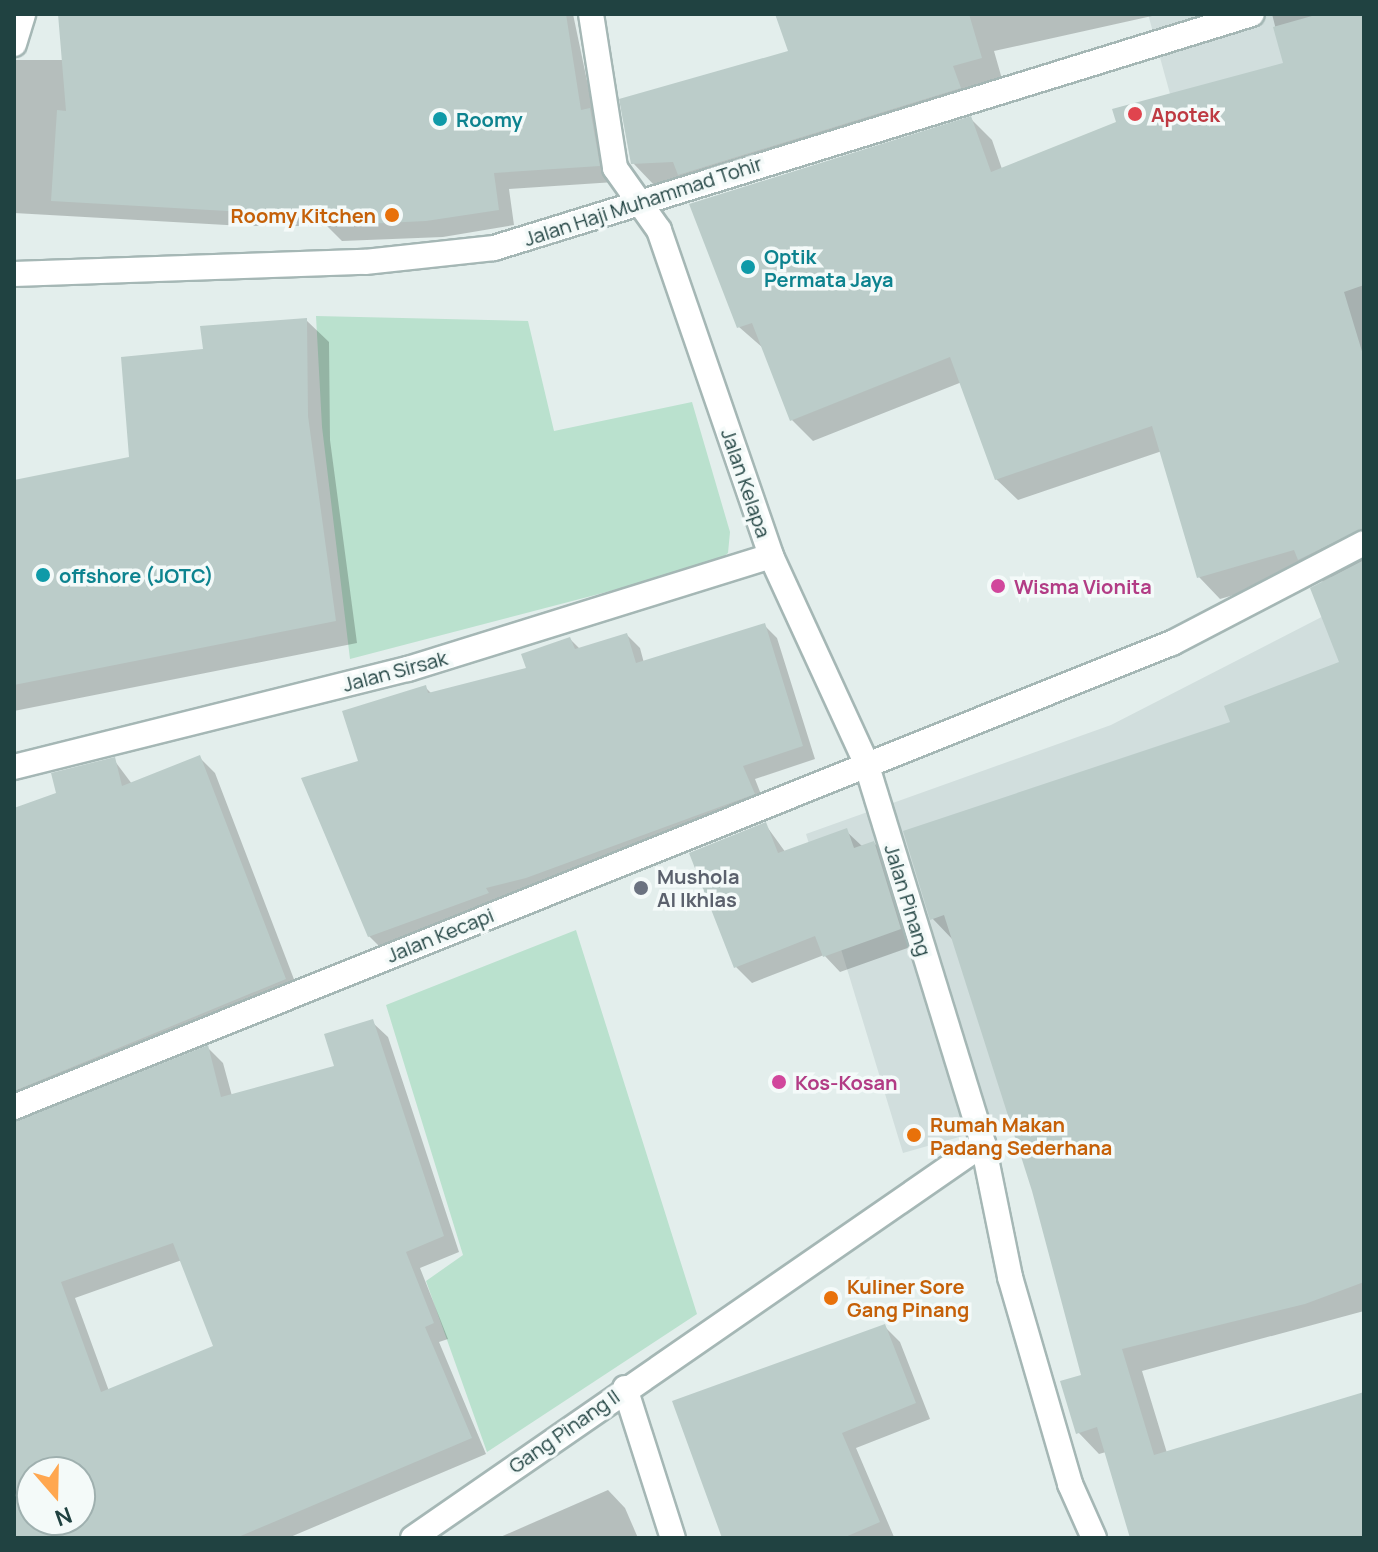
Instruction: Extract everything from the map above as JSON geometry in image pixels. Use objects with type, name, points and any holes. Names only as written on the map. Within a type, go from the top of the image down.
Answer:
[{"type":"street","points":[[14,44],[23,14]]},
{"type":"street","name":"Jalan Kelapa","points":[[591,14],[615,168],[635,202],[659,230],[771,556],[866,763]]},
{"type":"street","name":"Jalan Haji Muhammad Tohir","points":[[14,274],[440,256],[494,248],[1252,14]]},
{"type":"street","points":[[866,763],[1206,629],[1364,543]]},
{"type":"street","name":"Jalan Sirsak","points":[[14,767],[408,669],[771,556]]},
{"type":"street","name":"Jalan Kecapi","points":[[14,1107],[866,763]]},
{"type":"street","name":"Jalan Pinang","points":[[866,763],[983,1144],[1010,1277],[1070,1484],[1094,1538]]},
{"type":"street","points":[[625,1388],[983,1144]]},
{"type":"street","name":"Gang Pinang II","points":[[413,1538],[625,1388],[673,1538]]},
{"type":"shaded area","points":[[1148,14],[1364,14],[1364,1022],[903,1153],[806,834],[1111,725],[1343,606],[1245,366]]},
{"type":"green space","points":[[316,316],[528,321],[554,431],[692,402],[730,532],[728,553],[714,564],[350,659],[322,427]]},
{"type":"green space","points":[[576,930],[697,1314],[487,1452],[426,1281],[463,1255],[386,1005]]},
{"type":"building","points":[[58,14],[566,14],[581,110],[590,108],[600,166],[494,173],[499,210],[426,221],[324,226],[324,210],[227,211],[51,201],[57,110],[66,111]]},
{"type":"building","points":[[775,14],[969,14],[982,58],[953,66],[961,88],[678,175],[673,162],[631,164],[619,99],[788,51]]},
{"type":"building","points":[[1319,14],[1364,14],[1364,285],[1344,292],[1364,358],[1364,528],[1298,560],[1294,550],[1197,578],[1152,426],[995,480],[950,357],[790,421],[752,323],[737,328],[689,204],[971,116],[991,172],[1116,122],[1112,109],[1283,63],[1273,27]]},
{"type":"building","points":[[307,318],[308,416],[336,621],[14,685],[14,480],[129,457],[121,357],[203,349],[200,326]]},
{"type":"building","points":[[1364,560],[1364,1282],[1305,1304],[1122,1349],[1154,1455],[1364,1392],[1364,1538],[1130,1538],[1097,1427],[1076,1434],[1060,1381],[1081,1375],[1032,1191],[944,915],[930,920],[903,831],[1230,722],[1224,706],[1339,662],[1310,588]]},
{"type":"building","points":[[765,623],[803,746],[743,766],[755,794],[526,878],[486,888],[489,893],[368,937],[301,778],[358,761],[342,711],[426,685],[428,693],[526,668],[521,654],[570,637],[575,649],[627,633],[636,663]]},
{"type":"building","points":[[200,755],[286,979],[14,1091],[14,808],[56,793],[51,773],[115,757],[122,786]]},
{"type":"building","points":[[766,822],[778,853],[847,828],[854,848],[874,841],[901,929],[823,957],[815,936],[734,968],[689,853]]},
{"type":"building","points":[[373,1019],[444,1236],[406,1252],[434,1323],[425,1327],[472,1438],[236,1538],[14,1538],[14,1122],[208,1045],[221,1097],[334,1066],[324,1034]],"holes":[[[173,1243],[213,1346],[101,1392],[61,1282]]]},
{"type":"building","points":[[885,1324],[916,1403],[842,1433],[880,1522],[843,1538],[722,1538],[672,1401]]},
{"type":"place","name":"Apotek","points":[[1135,114]]},
{"type":"place","name":"Roomy","points":[[440,119]]},
{"type":"place","name":"Roomy Kitchen","points":[[392,215]]},
{"type":"place","name":"Optik Permata Jaya","points":[[748,267]]},
{"type":"place","name":"offshore (JOTC)","points":[[43,575]]},
{"type":"place","name":"Wisma Vionita","points":[[998,586]]},
{"type":"place","name":"Mushola Al Ikhlas","points":[[641,888]]},
{"type":"place","name":"Kos-Kosan","points":[[779,1082]]},
{"type":"place","name":"Rumah Makan Padang Sederhana","points":[[914,1135]]},
{"type":"place","name":"Kuliner Sore Gang Pinang","points":[[831,1298]]}]
